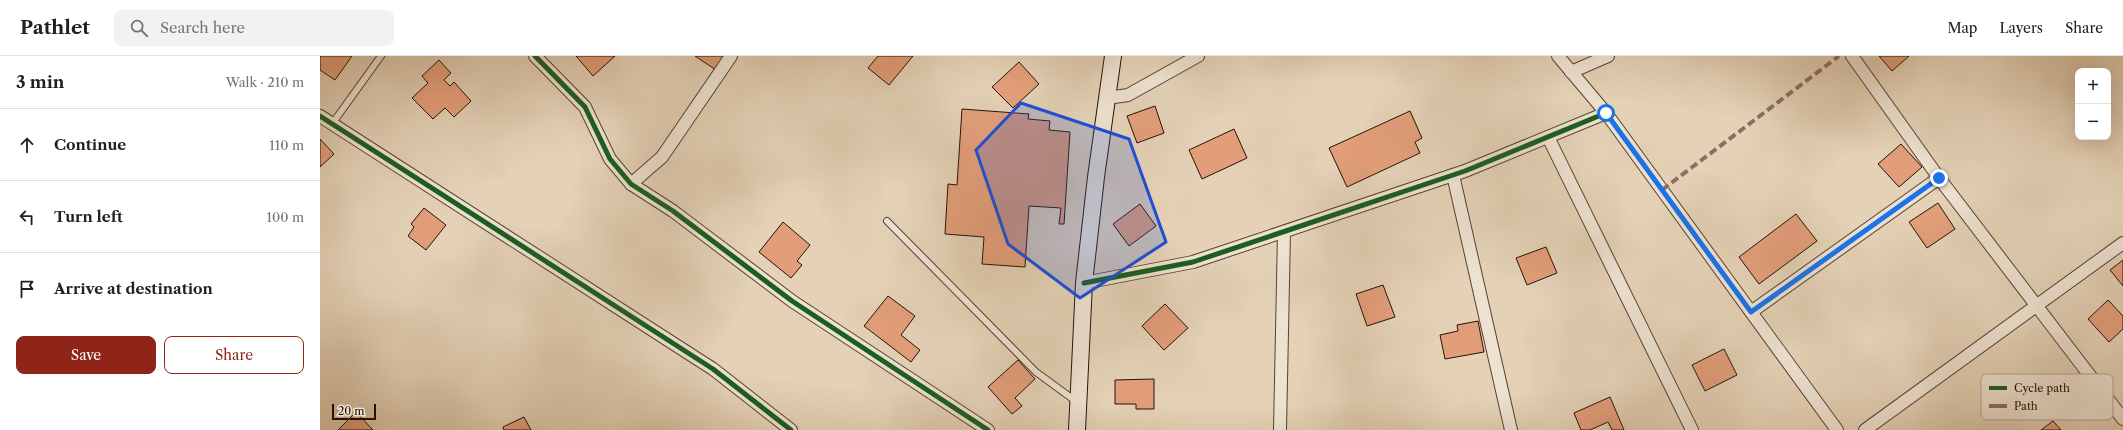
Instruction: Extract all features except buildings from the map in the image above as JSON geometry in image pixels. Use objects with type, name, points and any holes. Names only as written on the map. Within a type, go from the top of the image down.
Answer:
[{"type":"street","points":[[535,56],[585,107],[610,159],[632,184],[673,211],[792,301],[988,430]]},
{"type":"street","points":[[632,184],[662,157],[731,56]]},
{"type":"street","points":[[1077,430],[1084,283],[1113,56]]},
{"type":"street","points":[[1107,98],[1128,95],[1198,56]]},
{"type":"street","points":[[1558,56],[1606,113],[1837,430]]},
{"type":"street","points":[[1571,72],[1608,56]]},
{"type":"street","points":[[1852,56],[1939,178],[2088,374]]},
{"type":"street","points":[[1084,283],[1194,262],[1453,175],[1606,113]]},
{"type":"street","points":[[320,116],[713,368],[791,430]]},
{"type":"street","points":[[1548,137],[1692,430]]},
{"type":"street","points":[[1453,175],[1510,430]]},
{"type":"street","points":[[1751,312],[1939,178]]},
{"type":"street","points":[[1280,430],[1284,232]]},
{"type":"street","points":[[1865,430],[2123,244]]},
{"type":"street","points":[[2113,407],[2123,420]]},
{"type":"lane","points":[[332,124],[381,56]]},
{"type":"lane","points":[[887,221],[1036,372],[1078,402]]},
{"type":"highlighted area","points":[[1021,103],[1129,139],[1166,242],[1080,298],[1008,244],[976,150]]},
{"type":"marked path","points":[[1662,190],[1839,56]]},
{"type":"cycle path","points":[[535,56],[585,107],[610,159],[631,184],[673,211],[792,301],[988,430]]},
{"type":"cycle path","points":[[1084,283],[1193,262],[1465,171],[1606,113]]},
{"type":"cycle path","points":[[320,116],[713,369],[791,430]]},
{"type":"route","points":[[1606,113],[1751,312],[1939,178]]}]
